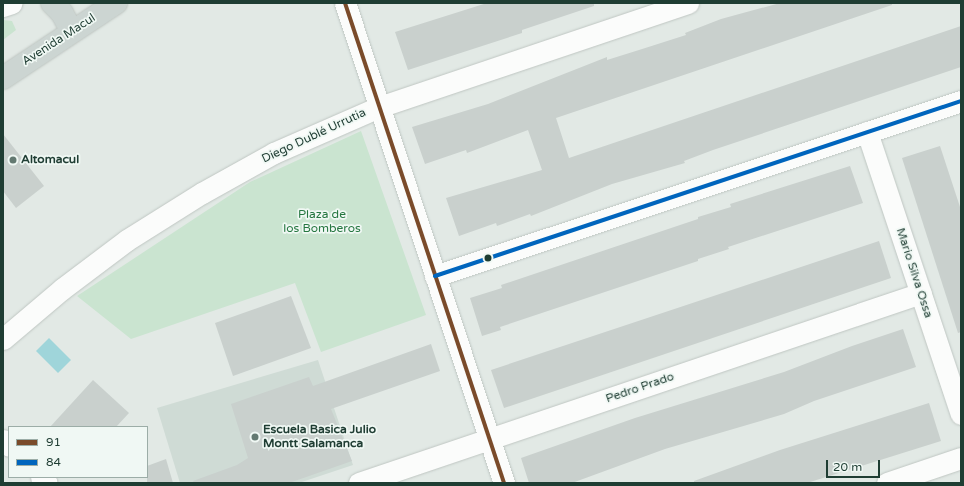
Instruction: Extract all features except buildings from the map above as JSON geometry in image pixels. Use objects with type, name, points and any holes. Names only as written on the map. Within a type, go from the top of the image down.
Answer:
[{"type":"main road","points":[[3,6],[12,3]]},
{"type":"main road","points":[[52,3],[62,13],[71,30]]},
{"type":"main road","name":"Avenida Macul","points":[[3,78],[71,30],[116,3]]},
{"type":"street","points":[[345,3],[504,483]]},
{"type":"street","name":"Diego Dublé Urrutia","points":[[3,339],[91,266],[165,215],[274,153],[379,107],[688,3]]},
{"type":"street","points":[[435,276],[961,101]]},
{"type":"street","name":"Mario Silva Ossa","points":[[867,132],[961,414]]},
{"type":"street","name":"Pedro Prado","points":[[359,483],[921,294]]},
{"type":"street","points":[[887,483],[961,458]]},
{"type":"shaded area","name":"Escuela Basica Julio Montt Salamanca","points":[[318,360],[353,465],[299,483],[180,483],[157,408]]},
{"type":"green space","points":[[3,20],[12,21],[16,30],[3,40]]},
{"type":"green space","name":"Plaza de los Bomberos","points":[[361,131],[426,315],[321,352],[295,283],[131,339],[77,296],[250,182]]},
{"type":"water","points":[[49,338],[71,360],[58,373],[36,351]]},
{"type":"transit line","name":"91","points":[[345,3],[504,483]]},
{"type":"transit line","name":"84","points":[[435,276],[961,101]]},
{"type":"place","name":"Altomacul","points":[[13,160]]},
{"type":"place","name":"Escuela Basica Julio Montt Salamanca","points":[[255,437]]}]
